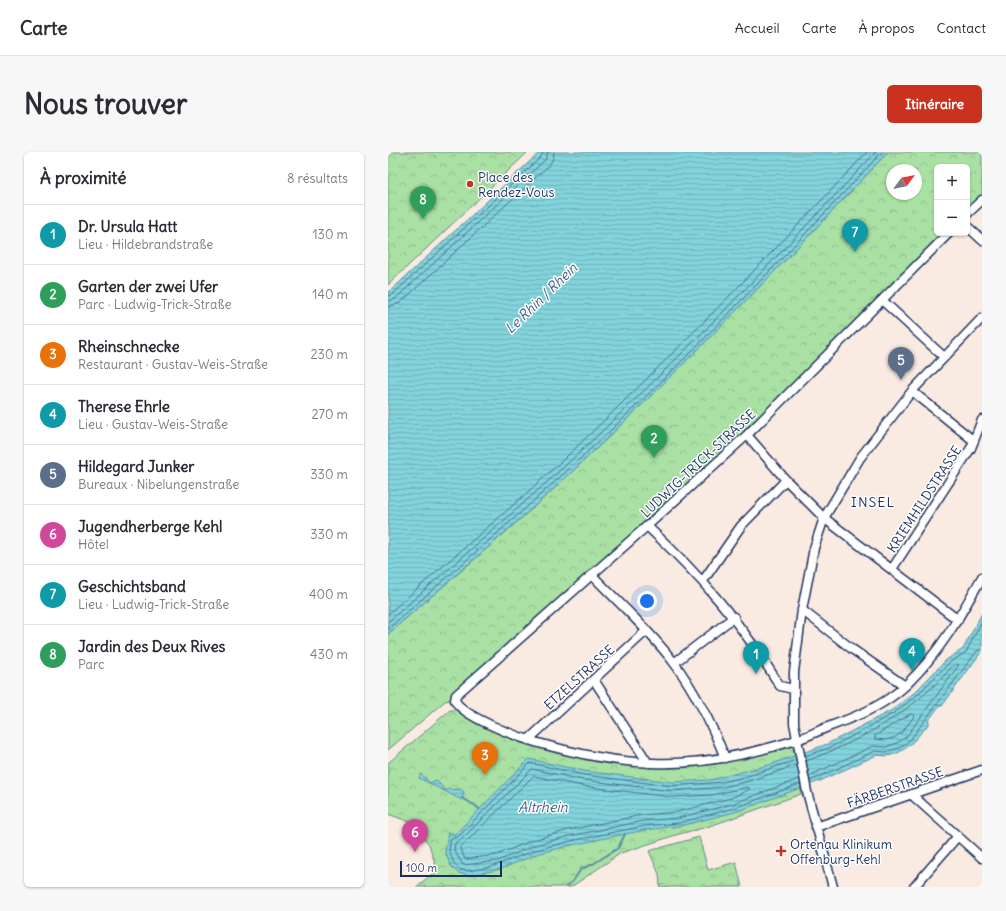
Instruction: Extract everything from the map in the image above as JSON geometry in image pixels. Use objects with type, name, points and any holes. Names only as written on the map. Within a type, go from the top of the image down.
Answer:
[{"type":"street","points":[[970,211],[982,200]]},
{"type":"street","points":[[970,229],[982,240]]},
{"type":"street","name":"LUDWIG-TRICK-STRASSE","points":[[528,740],[495,728],[460,707],[454,700],[456,695],[647,526],[747,435],[883,301],[946,236]]},
{"type":"street","points":[[883,301],[944,357]]},
{"type":"street","points":[[833,887],[806,788],[794,723],[793,689],[802,610],[814,548],[824,518],[860,458],[912,391],[982,318]]},
{"type":"street","points":[[912,391],[974,441]]},
{"type":"street","name":"KRIEMHILDSTRASSE","points":[[892,569],[974,441],[979,432],[982,420]]},
{"type":"street","points":[[747,435],[786,480],[824,518],[958,620]]},
{"type":"street","points":[[703,581],[741,526],[786,480]]},
{"type":"street","points":[[647,526],[684,561],[734,617],[760,653],[780,686],[793,689]]},
{"type":"street","points":[[592,575],[646,631],[674,663],[711,725],[725,758]]},
{"type":"street","points":[[528,740],[585,754],[648,763],[725,758],[797,744],[877,706],[905,686],[941,646],[958,620],[982,577]]},
{"type":"street","points":[[802,610],[905,686]]},
{"type":"street","points":[[674,663],[734,617]]},
{"type":"street","name":"ETZELSTRASSE","points":[[528,740],[646,631]]},
{"type":"street","points":[[594,680],[648,763]]},
{"type":"street","name":"FÄRBERSTRASSE","points":[[816,827],[982,770]]},
{"type":"street","points":[[912,795],[982,858]]},
{"type":"street","points":[[914,887],[958,836]]},
{"type":"green space","points":[[388,152],[528,152],[388,285]]},
{"type":"green space","points":[[888,152],[982,152],[982,201],[970,213],[970,164],[934,164],[934,236],[946,236],[829,355],[460,697],[445,701],[388,750],[388,634],[482,553],[574,470],[654,393],[772,274]]},
{"type":"green space","points":[[450,710],[457,710],[492,731],[530,745],[590,758],[648,766],[686,767],[713,764],[753,754],[792,740],[801,794],[707,827],[679,834],[621,853],[571,887],[416,887],[437,870],[429,844],[410,822],[388,814],[388,763]]},
{"type":"green space","points":[[699,837],[708,870],[736,862],[742,887],[660,887],[659,874],[649,851]]},
{"type":"water","name":"Le Rhin / Rhein","points":[[540,152],[888,152],[733,314],[614,432],[528,512],[388,634],[388,293]]},
{"type":"water","name":"Altrhein","points":[[982,613],[982,651],[942,706],[940,705],[928,721],[930,723],[911,744],[900,752],[886,756],[877,755],[820,781],[735,812],[680,826],[645,830],[572,845],[537,854],[501,869],[492,871],[468,875],[458,873],[451,866],[445,852],[448,832],[455,834],[529,759],[584,771],[672,782],[710,780],[769,765],[827,744],[892,710],[915,692],[946,660],[963,649]]},
{"type":"water","points":[[421,774],[430,783],[436,780],[445,790],[460,789],[464,792],[462,800],[419,778]]},
{"type":"waterway","points":[[462,798],[479,809]]},
{"type":"waterway","points":[[566,887],[573,881],[581,869],[593,864],[618,848],[625,834]]},
{"type":"place","name":"Place des Rendez-Vous","points":[[470,184]]},
{"type":"place","name":"Jardin des Deux Rives","points":[[423,219]]},
{"type":"place","name":"Geschichtsband","points":[[855,252]]},
{"type":"place","name":"Hildegard Junker","points":[[901,380]]},
{"type":"place","name":"Garten der zwei Ufer","points":[[654,458]]},
{"type":"place","name":"Therese Ehrle","points":[[912,671]]},
{"type":"place","name":"Dr. Ursula Hatt","points":[[756,674]]},
{"type":"place","name":"Rheinschnecke","points":[[485,775]]},
{"type":"place","name":"Ortenau Klinikum Offenburg-Kehl","points":[[781,851]]},
{"type":"place","name":"Jugendherberge Kehl","points":[[415,852]]},
{"type":"district","name":"INSEL","points":[[873,502]]}]
